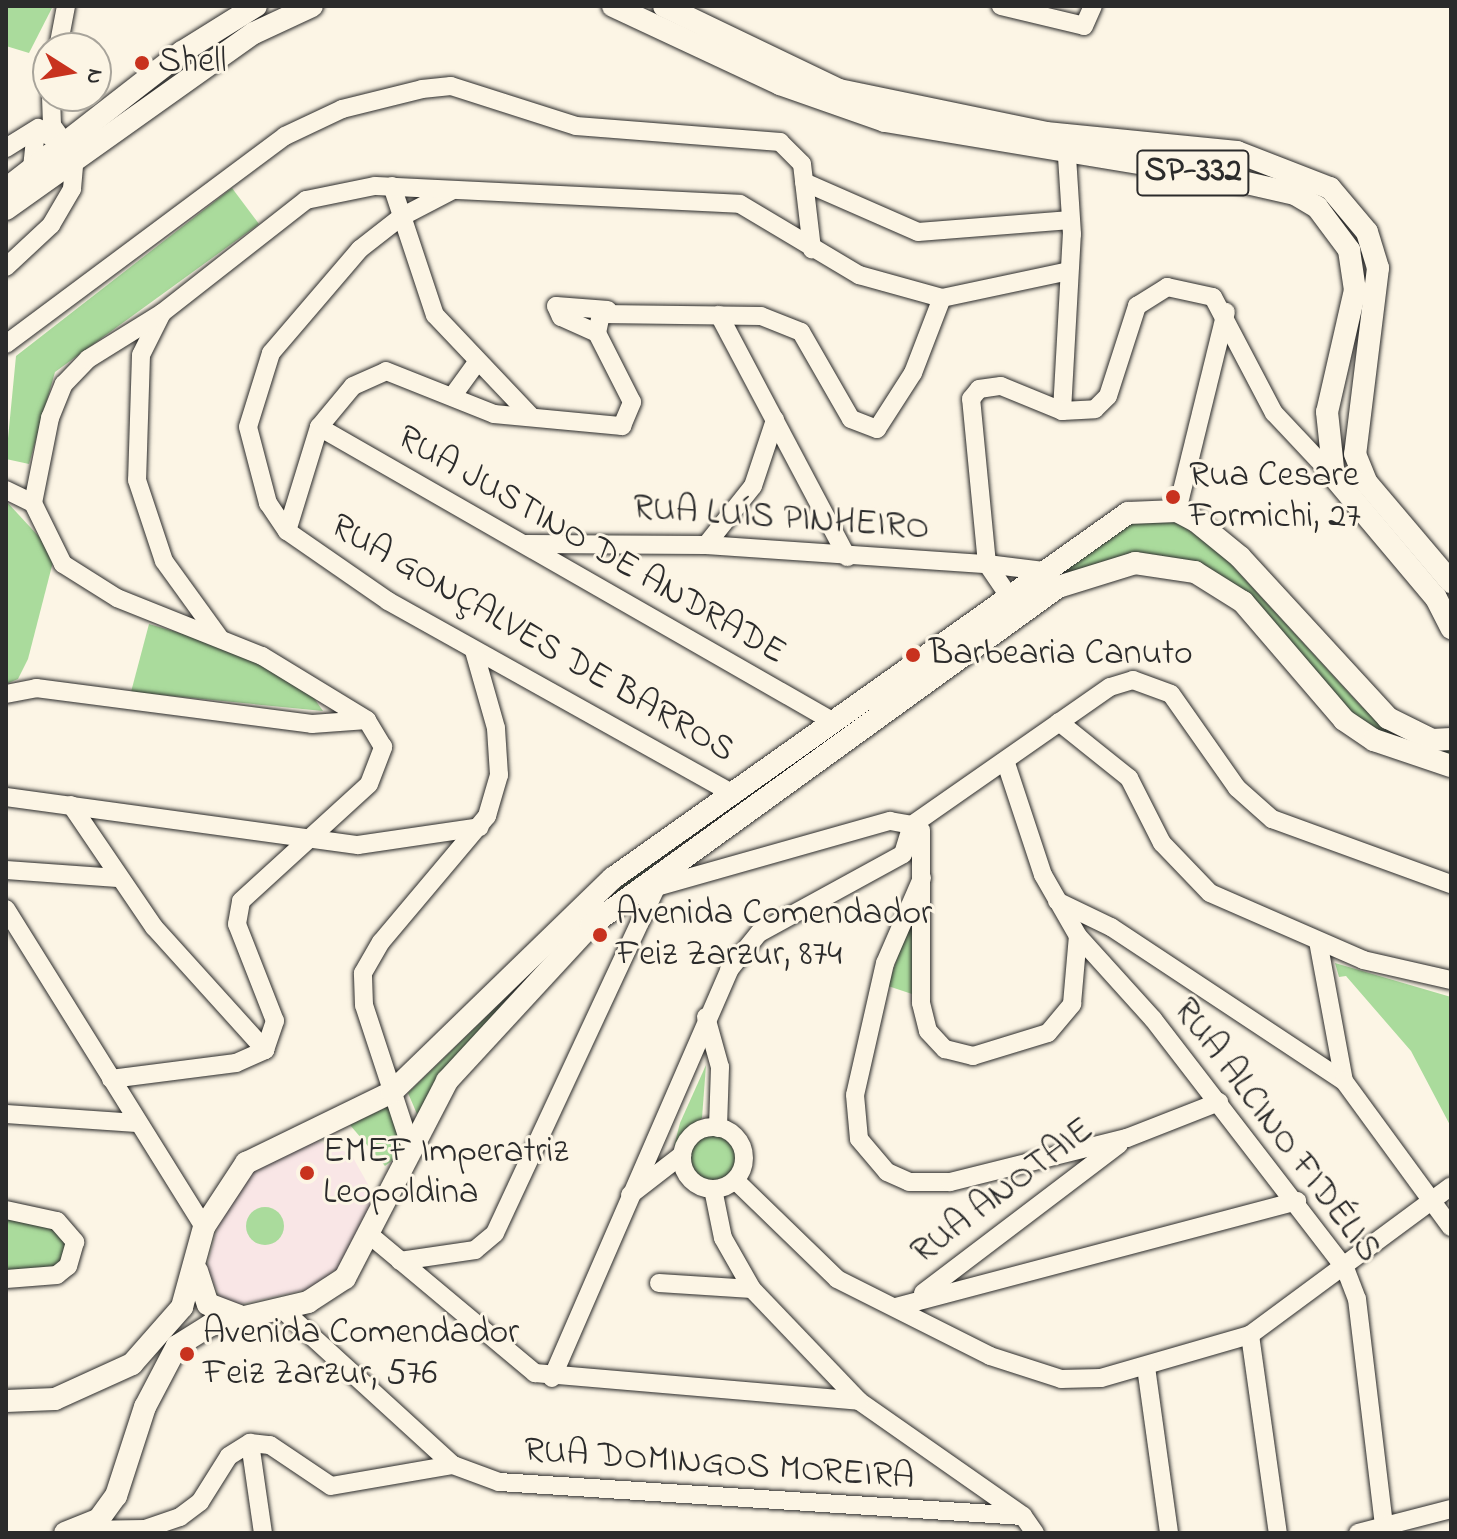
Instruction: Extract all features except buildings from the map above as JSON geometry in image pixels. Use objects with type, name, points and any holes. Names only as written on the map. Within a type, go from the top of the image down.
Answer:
[{"type":"main road","points":[[6,189],[36,175],[256,6]]},
{"type":"main road","points":[[70,150],[254,33],[312,6]]},
{"type":"main road","name":"SP-332","points":[[613,6],[832,104],[1067,156],[1295,194],[1338,230],[1355,290],[1327,412],[1334,477]]},
{"type":"main road","name":"SP-332","points":[[664,6],[686,13],[839,90],[1046,133],[1237,152],[1330,188],[1367,232],[1378,268],[1355,454],[1367,483],[1451,582]]},
{"type":"main road","points":[[6,209],[36,175]]},
{"type":"main road","points":[[1334,477],[1436,598],[1451,628]]},
{"type":"main road","points":[[73,1531],[107,1510],[145,1407],[177,1346],[211,1325],[282,1309],[345,1278],[371,1236],[410,1145],[464,1061],[591,925],[652,883],[1051,579],[1128,513],[1177,511],[1240,557],[1388,718],[1421,747],[1451,766]]},
{"type":"main road","points":[[1051,579],[1135,563],[1195,572],[1243,602],[1344,720],[1421,747],[1451,739]]},
{"type":"main road","points":[[6,1401],[55,1399],[110,1376],[171,1325],[197,1266],[204,1227],[228,1185],[268,1146],[392,1092],[613,878],[832,721],[1015,605]]},
{"type":"main road","points":[[197,1266],[208,1304],[245,1316]]},
{"type":"main road","points":[[110,1376],[136,1386],[145,1407]]},
{"type":"street","points":[[61,32],[66,6]]},
{"type":"street","points":[[1001,6],[1084,26],[1093,6]]},
{"type":"street","points":[[6,344],[285,136],[385,95],[451,86],[576,126],[780,142],[802,164],[812,249]]},
{"type":"street","points":[[36,175],[36,131],[45,112]]},
{"type":"street","points":[[6,267],[51,225],[72,189],[70,150],[54,112]]},
{"type":"street","points":[[36,131],[70,150]]},
{"type":"street","points":[[36,131],[7,148],[36,175]]},
{"type":"street","points":[[1062,411],[1071,220],[1067,156]]},
{"type":"street","points":[[804,182],[918,232],[1071,220]]},
{"type":"street","points":[[33,503],[64,384],[127,332],[162,313],[306,200],[392,186],[740,204],[859,275],[942,298],[1069,271]]},
{"type":"street","points":[[392,186],[435,315],[476,364],[531,416]]},
{"type":"street","name":"RUA GONÇALVES DE BARROS","points":[[456,189],[401,217],[325,288],[259,376],[250,454],[268,503],[287,531],[474,651],[516,671],[730,792]]},
{"type":"street","points":[[1015,605],[987,564],[971,399],[979,389],[1001,386],[1062,411],[1095,409],[1108,396],[1137,306],[1152,292],[1202,289],[1226,312],[1274,413],[1334,477]]},
{"type":"street","points":[[287,531],[319,427],[353,386],[386,371],[454,394],[494,414],[629,421],[629,390],[597,333],[561,317],[556,306],[761,316],[801,332],[851,419],[877,429],[913,373],[942,298]]},
{"type":"street","points":[[597,333],[608,310]]},
{"type":"street","points":[[1177,511],[1226,312]]},
{"type":"street","points":[[162,313],[141,355],[133,431],[145,509],[164,561],[219,637]]},
{"type":"street","points":[[719,315],[847,557]]},
{"type":"street","points":[[127,332],[141,355]]},
{"type":"street","points":[[454,394],[476,364]]},
{"type":"street","points":[[706,545],[753,486],[775,420]]},
{"type":"street","name":"RUA JUSTINO DE ANDRADE","points":[[319,427],[832,721]]},
{"type":"street","points":[[6,490],[33,503],[63,564],[84,579],[219,637],[367,720],[379,733],[382,766],[307,841],[248,892],[237,912],[275,1021],[265,1050],[236,1063],[111,1079]]},
{"type":"street","points":[[556,564],[571,539]]},
{"type":"street","name":"RUA LUÍS PINHEIRO","points":[[525,544],[571,539],[706,545],[847,557],[987,564],[1051,579]]},
{"type":"street","points":[[410,1145],[364,1005],[363,973],[381,942],[480,827],[499,775],[490,701],[474,651]]},
{"type":"street","points":[[490,701],[516,671]]},
{"type":"street","points":[[400,1261],[475,1250],[495,1233],[652,883],[890,821],[916,822],[1006,763],[1110,687],[1133,680],[1156,684],[1183,706],[1237,788],[1272,819],[1451,884]]},
{"type":"street","points":[[6,694],[36,688],[312,724],[367,720]]},
{"type":"street","points":[[1059,722],[1129,778],[1187,876],[1318,941],[1376,965],[1451,980]]},
{"type":"street","name":"RUA ALCINO FIDÉLIS","points":[[1006,763],[1057,901],[1078,936],[1219,1102],[1345,1268],[1357,1299],[1384,1530]]},
{"type":"street","points":[[6,797],[307,841],[384,845],[480,827]]},
{"type":"street","points":[[71,805],[118,878],[265,1050]]},
{"type":"street","points":[[916,822],[922,878],[922,1018],[945,1049],[987,1054],[1048,1033],[1072,1004],[1078,936]]},
{"type":"street","points":[[552,1378],[729,970],[759,933],[896,859],[911,845],[916,822]]},
{"type":"street","points":[[6,870],[118,878]]},
{"type":"street","points":[[922,878],[885,963],[855,1095],[854,1120],[868,1154],[887,1172],[929,1183],[1127,1138],[1219,1102]]},
{"type":"street","points":[[1057,901],[1111,927],[1344,1081],[1435,1198],[1451,1227]]},
{"type":"street","points":[[6,909],[204,1227]]},
{"type":"street","points":[[1318,941],[1344,1081]]},
{"type":"street","points":[[706,1017],[720,1067],[718,1128]]},
{"type":"street","points":[[6,1114],[137,1123]]},
{"type":"street","points":[[628,1197],[682,1155],[699,1130],[718,1128],[741,1146],[735,1180]]},
{"type":"street","name":"RUA ANOTAIE","points":[[917,1297],[1127,1138]]},
{"type":"street","points":[[682,1155],[693,1182],[713,1189],[735,1180]]},
{"type":"street","points":[[735,1180],[813,1262],[896,1307],[1046,1377],[1101,1378],[1250,1335],[1345,1268],[1451,1186]]},
{"type":"street","points":[[713,1189],[723,1238],[752,1289],[859,1401],[1023,1516],[1035,1533]]},
{"type":"street","points":[[896,1307],[917,1297],[1297,1201]]},
{"type":"street","points":[[6,1279],[57,1275],[74,1252],[66,1226],[8,1211]]},
{"type":"street","points":[[371,1236],[509,1357],[552,1378],[859,1401]]},
{"type":"street","points":[[659,1283],[752,1289]]},
{"type":"street","name":"RUA DOMINGOS MOREIRA","points":[[282,1309],[453,1465],[557,1491],[1023,1516]]},
{"type":"street","points":[[1250,1335],[1278,1533]]},
{"type":"street","points":[[1146,1367],[1169,1533]]},
{"type":"street","points":[[250,1443],[263,1533]]},
{"type":"street","points":[[73,1531],[145,1529],[190,1512],[229,1456],[250,1443],[270,1445],[331,1486],[453,1465]]},
{"type":"street","points":[[1358,1533],[1384,1530],[1451,1509]]},
{"type":"street","points":[[107,1510],[145,1529]]},
{"type":"shaded area","points":[[317,1141],[351,1154],[370,1188],[371,1210],[341,1266],[309,1289],[240,1304],[221,1299],[207,1267],[220,1217],[252,1169]]},
{"type":"green space","points":[[6,6],[53,6],[40,32],[32,32],[29,53],[6,46]]},
{"type":"green space","points":[[232,188],[259,224],[55,372],[29,464],[6,459],[16,356]]},
{"type":"green space","points":[[6,501],[55,554],[28,659],[18,679],[6,684]]},
{"type":"green space","points":[[1171,518],[1219,551],[1360,705],[1391,731],[1451,745],[1451,758],[1403,745],[1340,711],[1274,629],[1156,558],[1059,581],[1052,571],[1123,521]]},
{"type":"green space","points":[[1009,615],[665,856],[596,915],[417,1114],[408,1093],[651,857]]},
{"type":"green space","points":[[149,624],[228,647],[309,691],[323,711],[131,692]]},
{"type":"green space","points":[[920,890],[918,996],[888,986]]},
{"type":"green space","points":[[1335,963],[1451,997],[1451,1127],[1411,1051],[1346,976],[1339,977]]},
{"type":"green space","points":[[706,1065],[702,1118],[674,1146],[680,1123]]},
{"type":"green space","points":[[389,1106],[405,1151],[385,1166],[350,1125]]},
{"type":"green space","points":[[714,1134],[731,1142],[739,1159],[731,1176],[714,1184],[697,1176],[689,1159],[697,1142]]},
{"type":"green space","points":[[265,1207],[278,1213],[284,1226],[278,1239],[265,1245],[252,1239],[246,1226],[252,1213]]},
{"type":"green space","points":[[6,1220],[34,1220],[71,1237],[57,1271],[6,1270]]},
{"type":"place","name":"Shell","points":[[142,63]]},
{"type":"place","name":"Rua Cesare Formichi, 27","points":[[1173,497]]},
{"type":"place","name":"Barbearia Canuto","points":[[913,655]]},
{"type":"place","name":"Avenida Comendador Feiz Zarzur, 874","points":[[600,935]]},
{"type":"place","name":"EMEF Imperatriz Leopoldina","points":[[307,1173]]},
{"type":"place","name":"Avenida Comendador Feiz Zarzur, 576","points":[[187,1354]]}]
